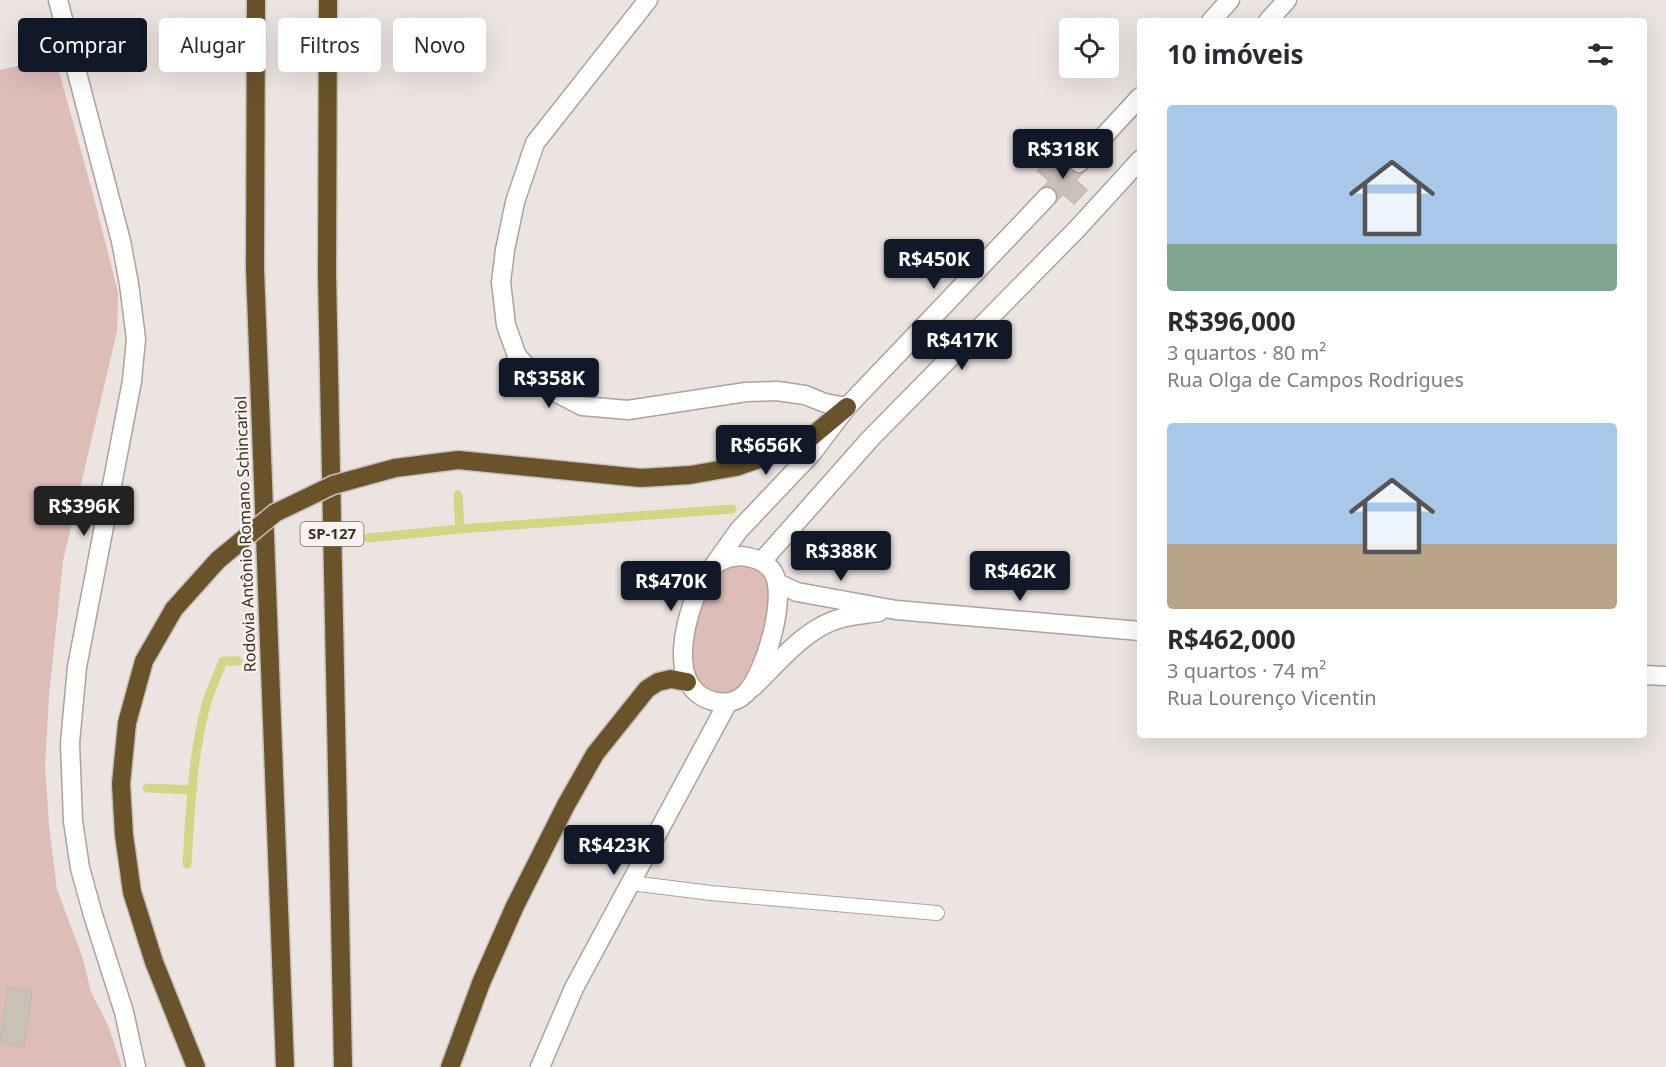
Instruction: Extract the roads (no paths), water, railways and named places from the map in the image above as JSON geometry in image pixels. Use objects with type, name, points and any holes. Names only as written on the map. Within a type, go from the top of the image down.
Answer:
[{"type":"highway","name":"Rodovia Antônio Romano Schincariol","points":[[256,0],[255,269],[285,1067]]},
{"type":"highway","name":"SP-127","points":[[328,0],[327,285],[343,1067]]},
{"type":"highway","points":[[196,1067],[154,962],[132,892],[124,835],[121,784],[127,723],[144,661],[174,609],[218,560],[275,513],[333,485],[395,468],[458,460],[641,478],[690,475],[736,467],[790,448],[811,437],[847,408]]},
{"type":"highway","points":[[450,1067],[481,983],[515,906],[595,754],[647,689],[658,682],[671,679],[687,682]]},
{"type":"street","points":[[58,0],[121,241],[129,284],[135,339],[132,381],[77,667],[70,743],[73,821],[80,868],[124,1012],[136,1067]]},
{"type":"street","points":[[648,0],[536,143],[515,202],[504,250],[501,282],[506,325],[517,356],[547,388],[582,406],[627,410],[746,392],[777,391],[805,395],[847,408]]},
{"type":"street","points":[[1214,18],[1230,0]]},
{"type":"street","points":[[1271,18],[1287,0]]},
{"type":"street","points":[[1079,163],[1137,101]]},
{"type":"street","points":[[762,561],[870,439],[1077,229],[1137,163]]},
{"type":"street","points":[[896,610],[840,618],[819,627],[806,635],[747,693],[727,704],[712,701],[695,693],[687,682],[683,659],[686,626],[698,587],[739,530],[812,453],[847,408],[1047,196]]},
{"type":"street","points":[[714,565],[727,558],[742,556],[754,558],[762,561],[773,571],[777,583],[776,613],[771,641],[762,668],[747,693]]},
{"type":"street","points":[[777,583],[796,592],[896,610],[1137,631]]},
{"type":"street","points":[[1647,675],[1666,676]]},
{"type":"street","points":[[540,1067],[574,988],[727,704]]},
{"type":"lane","points":[[631,884],[937,913]]},
{"type":"waterway","points":[[458,495],[460,529]]},
{"type":"waterway","points":[[368,538],[732,509]]},
{"type":"waterway","points":[[187,864],[194,769],[206,706],[223,661],[238,661]]},
{"type":"waterway","points":[[147,788],[193,790]]},
{"type":"tunnel","points":[[1047,197],[1079,163]]}]
